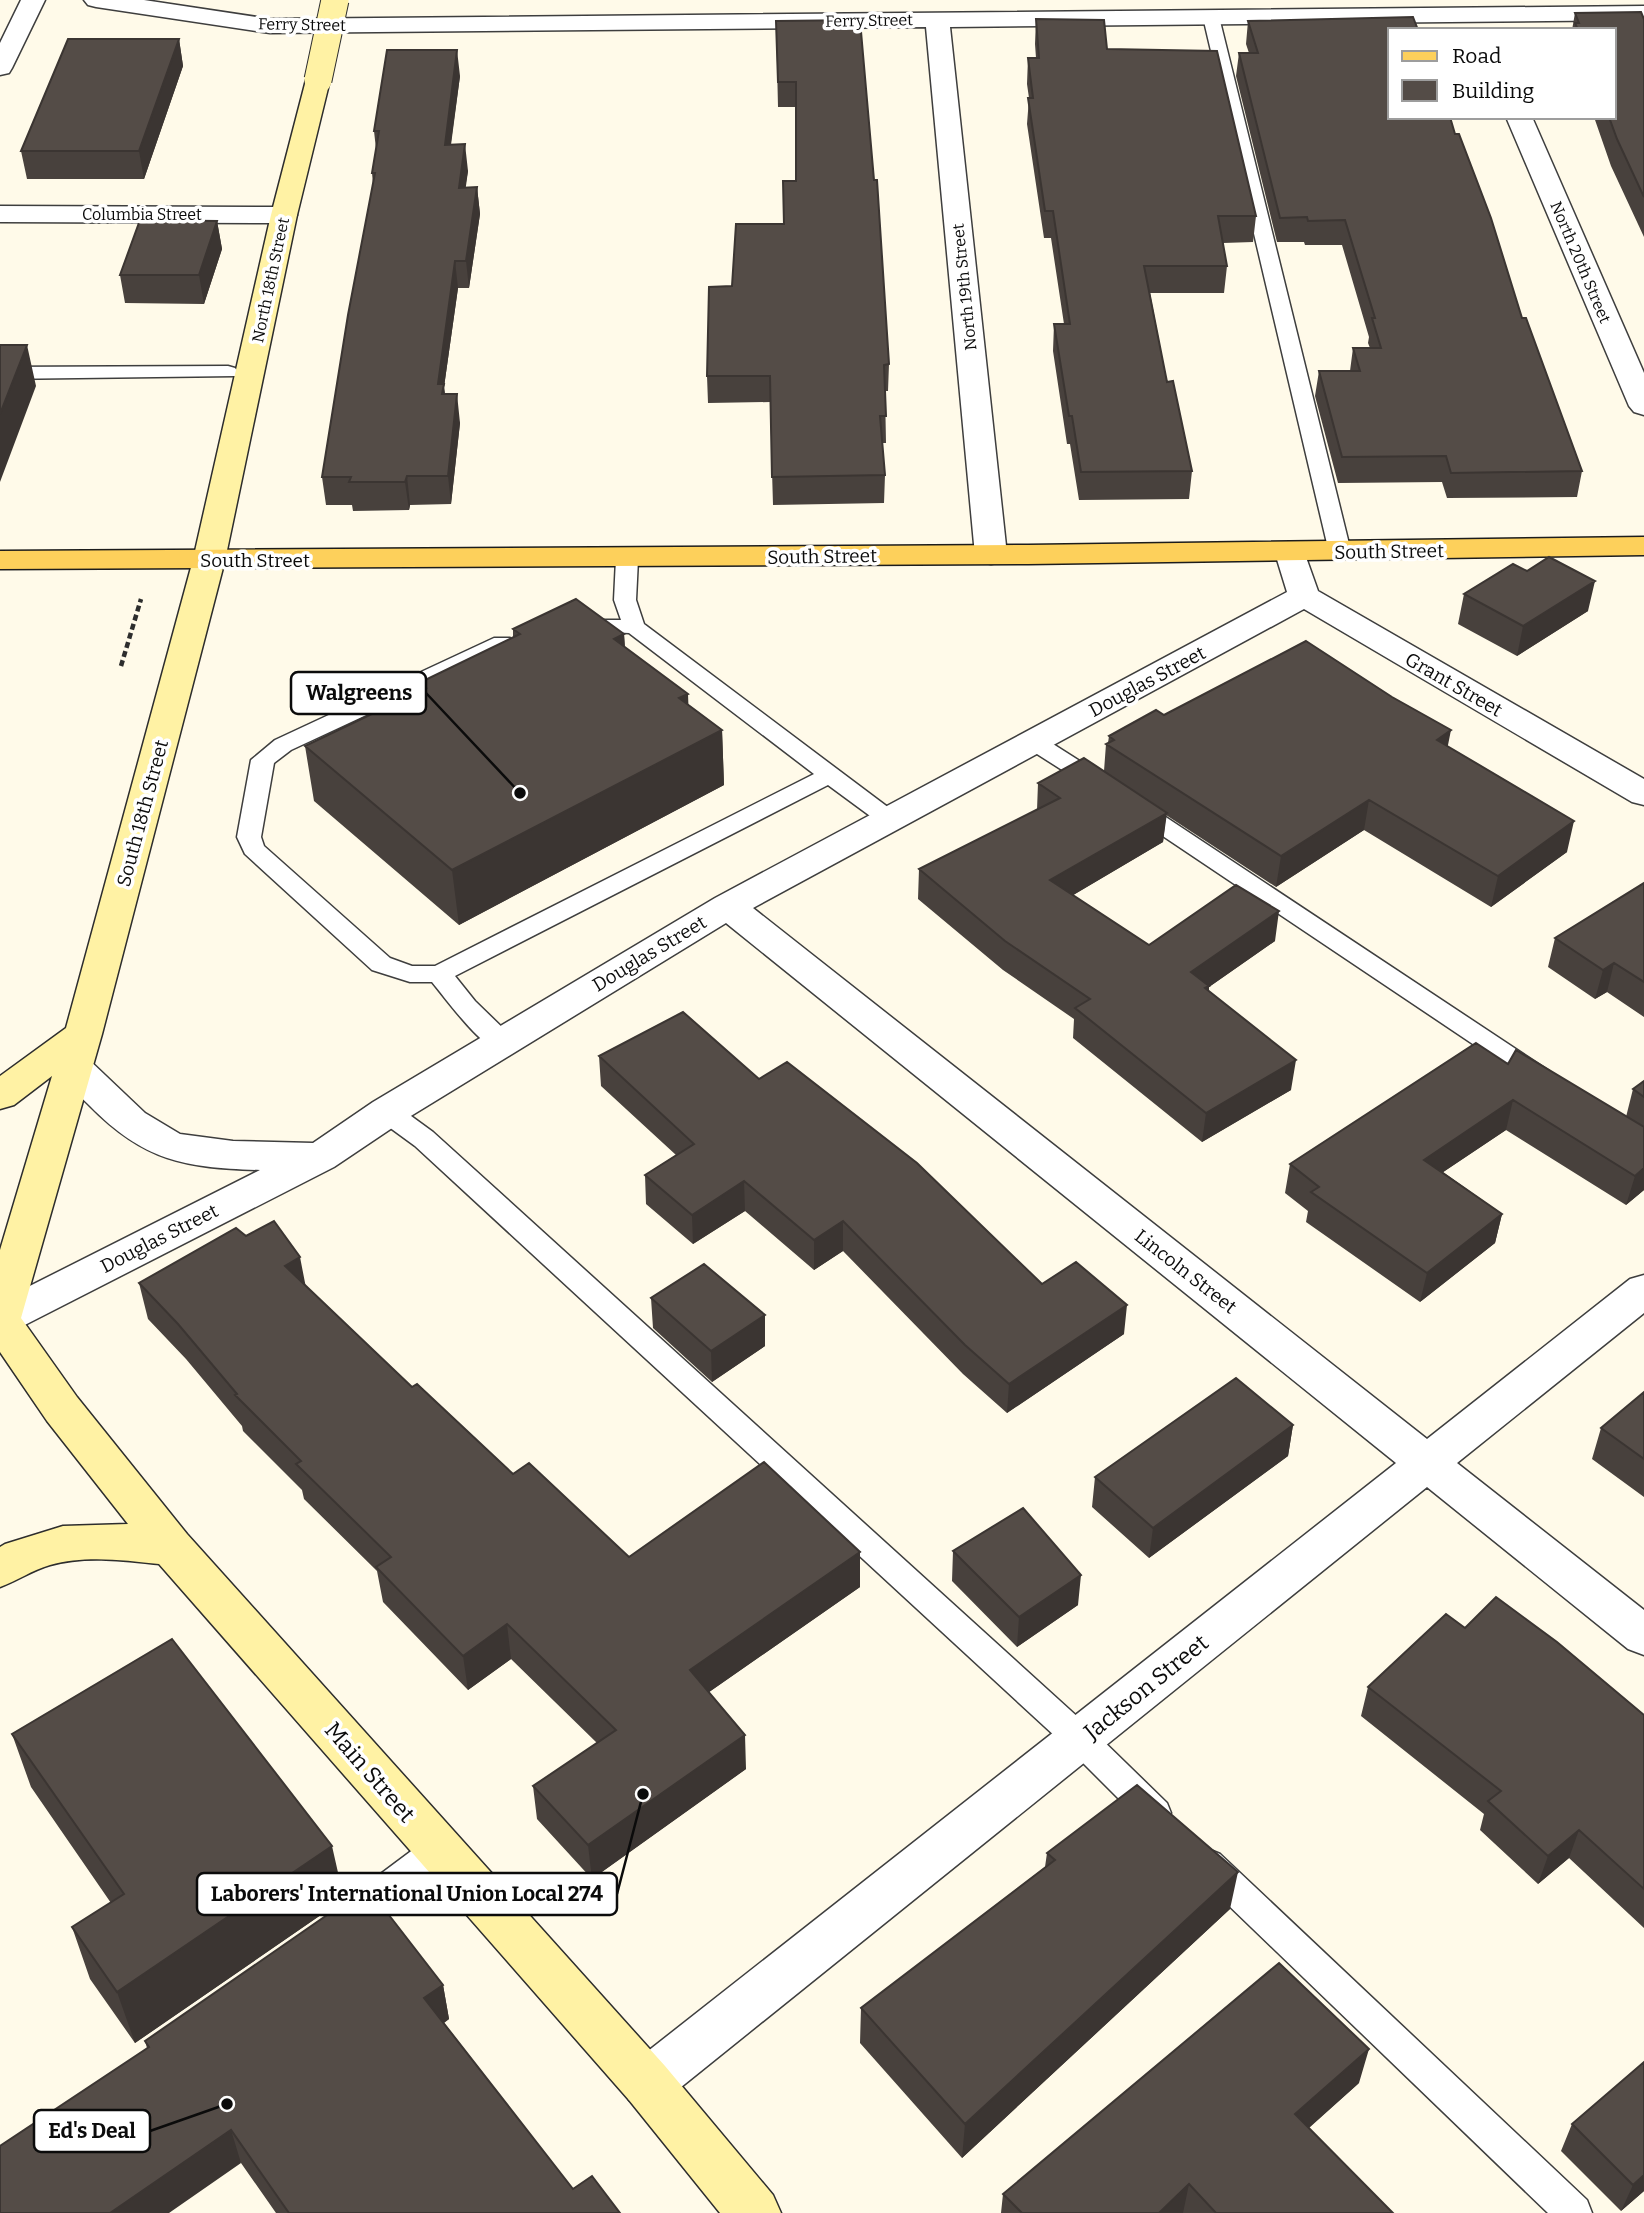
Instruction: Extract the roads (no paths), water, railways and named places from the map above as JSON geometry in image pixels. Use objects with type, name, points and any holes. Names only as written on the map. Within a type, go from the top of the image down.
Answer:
[{"type":"main road","name":"North 18th Street","points":[[209,561],[284,215],[335,0]]},
{"type":"main road","name":"South Street","points":[[0,560],[627,559],[1291,553],[1644,546]]},
{"type":"main road","name":"South 18th Street","points":[[0,1320],[78,1050],[209,561]]},
{"type":"main road","points":[[0,1095],[78,1050]]},
{"type":"main road","name":"Main Street","points":[[0,1320],[62,1409],[172,1547],[647,2083],[754,2213]]},
{"type":"main road","points":[[0,1569],[17,1558],[74,1540],[107,1540],[172,1547]]},
{"type":"street","points":[[0,68],[33,0]]},
{"type":"street","name":"Ferry Street","points":[[96,0],[270,26],[1644,13]]},
{"type":"street","name":"North 19th Street","points":[[937,19],[991,555]]},
{"type":"street","name":"North 20th Street","points":[[1520,119],[1644,406]]},
{"type":"street","name":"Columbia Street","points":[[0,214],[284,215]]},
{"type":"street","points":[[1291,553],[1304,596]]},
{"type":"street","name":"Douglas Street","points":[[0,1320],[320,1157],[387,1112],[728,906],[1304,596]]},
{"type":"street","name":"Grant Street","points":[[1304,596],[1644,794]]},
{"type":"street","name":"Lincoln Street","points":[[728,906],[1644,1636]]},
{"type":"street","points":[[78,1050],[132,1123],[155,1139],[201,1152],[320,1157]]},
{"type":"street","name":"Jackson Street","points":[[647,2083],[1644,1290]]},
{"type":"lane","points":[[1211,17],[1340,552]]},
{"type":"lane","points":[[0,373],[228,372]]},
{"type":"lane","points":[[627,559],[625,600],[634,627],[889,819]]},
{"type":"lane","points":[[555,628],[568,625],[634,627]]},
{"type":"lane","points":[[519,636],[283,745],[263,760],[249,837],[254,849],[381,964],[410,974],[439,974],[830,775]]},
{"type":"lane","points":[[1034,742],[1564,1093]]},
{"type":"lane","points":[[439,974],[466,1007],[502,1042]]},
{"type":"lane","points":[[387,1112],[424,1139],[1080,1739],[1574,2213]]},
{"type":"lane","points":[[321,1936],[438,1850]]},
{"type":"place","name":"Walgreens","points":[[520,793]]},
{"type":"place","name":"Laborers' International Union Local 274","points":[[643,1794]]},
{"type":"place","name":"Ed's Deal","points":[[227,2104]]}]
